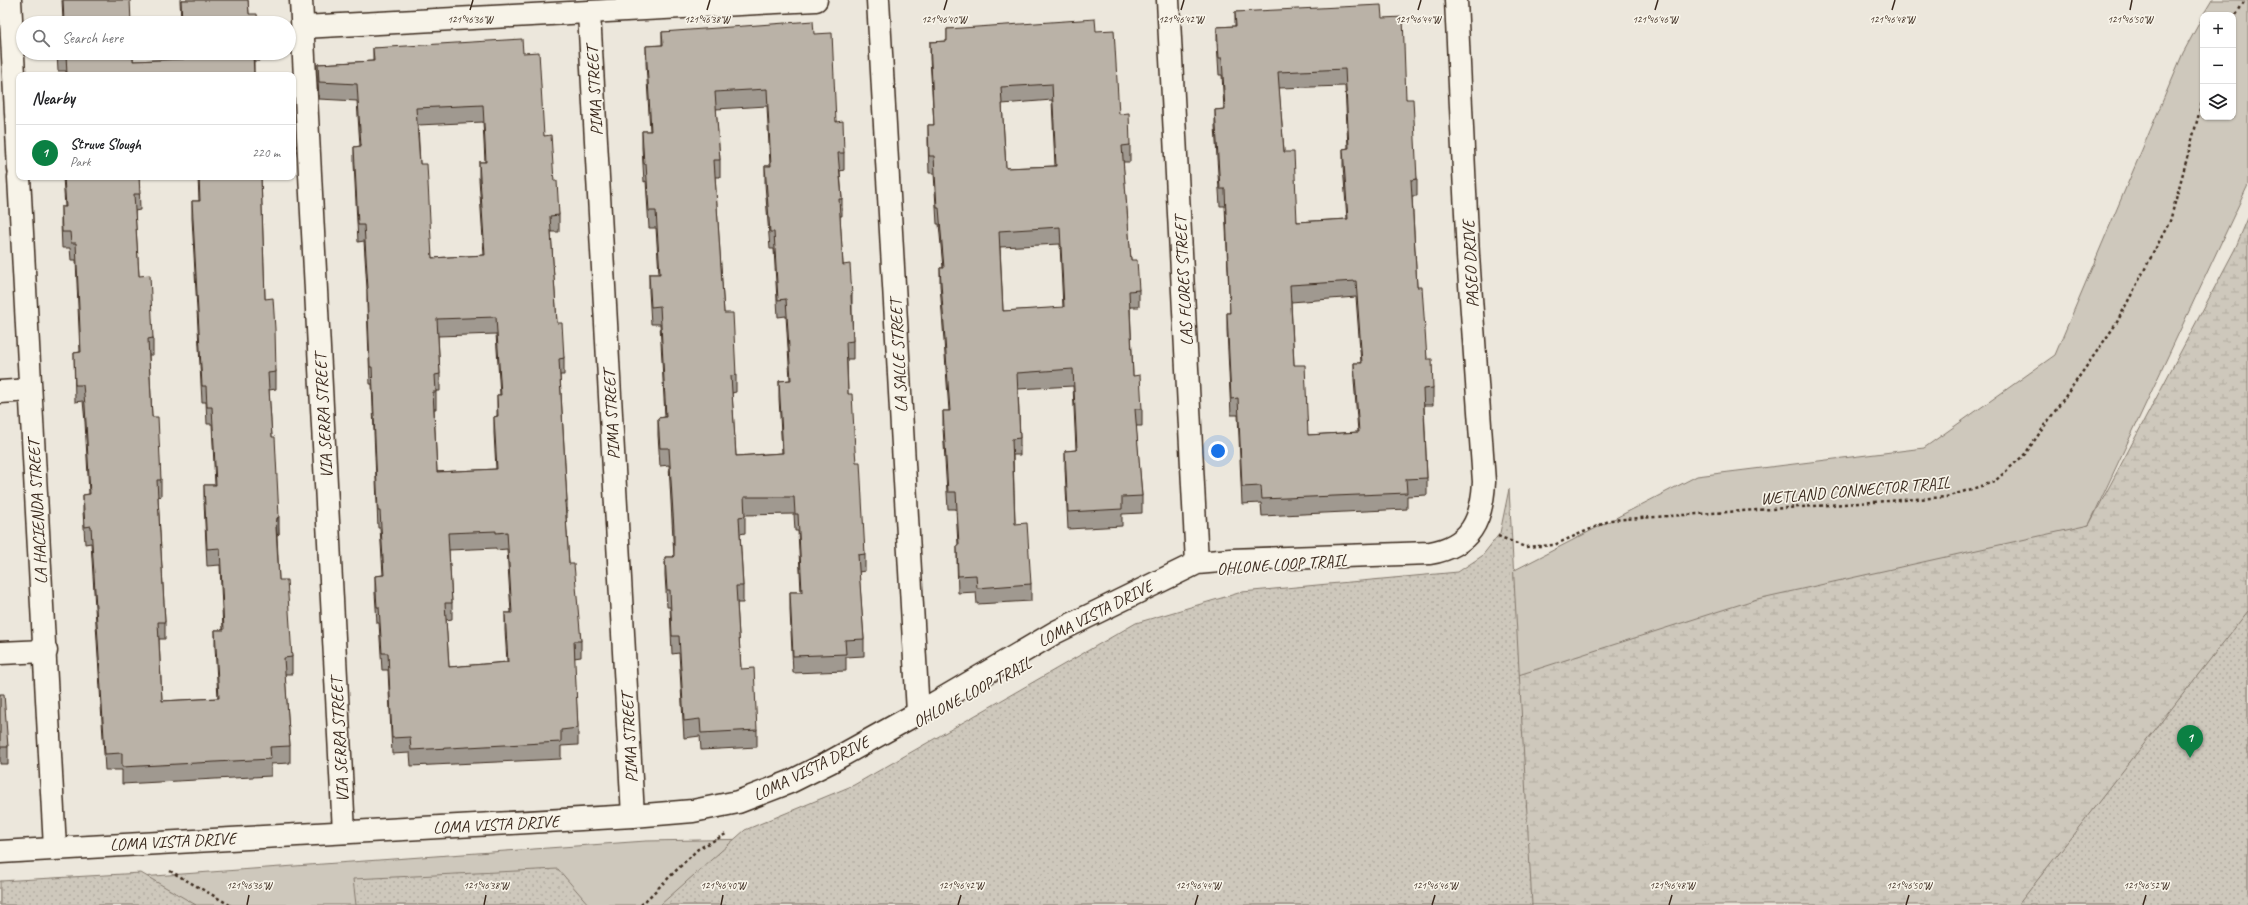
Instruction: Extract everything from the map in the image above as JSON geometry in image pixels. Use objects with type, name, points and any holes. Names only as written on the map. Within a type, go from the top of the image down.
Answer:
[{"type":"street","points":[[10,0],[16,113]]},
{"type":"street","name":"VIA SERRA STREET","points":[[301,0],[344,832]]},
{"type":"street","points":[[303,27],[816,0]]},
{"type":"street","name":"LA SALLE STREET","points":[[878,0],[918,713]]},
{"type":"street","name":"LAS FLORES STREET","points":[[1168,0],[1197,563]]},
{"type":"street","name":"PASEO DRIVE","points":[[1456,0],[1468,256],[1484,482],[1483,503],[1474,526]]},
{"type":"street","name":"PIMA STREET","points":[[589,13],[633,816]]},
{"type":"street","name":"LA HACIENDA STREET","points":[[19,180],[46,651],[55,848]]},
{"type":"street","points":[[0,392],[30,390]]},
{"type":"street","name":"LOMA VISTA DRIVE","points":[[0,852],[633,816],[713,808],[738,802],[763,793],[830,762],[918,713],[1056,632],[1197,563],[1231,560],[1430,554],[1444,551],[1455,546],[1463,540],[1474,526]]},
{"type":"street","points":[[0,654],[46,651]]},
{"type":"path","points":[[2236,15],[2245,0]]},
{"type":"path","name":"WETLAND CONNECTOR TRAIL","points":[[1474,526],[1525,547],[1554,545],[1611,520],[1946,497],[1994,482],[2025,454],[2116,324],[2170,222],[2200,110]]},
{"type":"path","points":[[641,905],[698,849],[733,831]]},
{"type":"path","points":[[164,868],[230,905]]},
{"type":"green space","points":[[2212,0],[2248,0],[2248,185],[2089,525],[810,905],[0,905],[0,887],[646,841],[756,839],[1478,589],[1697,476],[1924,448],[2055,355],[2183,53],[2200,22],[2200,120],[2236,120],[2236,12],[2205,12]]},
{"type":"green space","points":[[2248,218],[2248,905],[810,905],[825,896],[1757,599],[2089,525],[2235,249]]},
{"type":"green space","points":[[1509,489],[1532,905],[660,905],[745,830],[854,785],[1136,623],[1242,592],[1458,572],[1482,556],[1500,533]]},
{"type":"green space","points":[[2248,611],[2248,905],[2018,905]]},
{"type":"green space","points":[[558,869],[589,905],[356,905],[353,879]]},
{"type":"green space","points":[[141,873],[196,905],[0,905],[0,881]]},
{"type":"building","points":[[63,0],[130,0],[131,16],[64,16]]},
{"type":"building","points":[[181,0],[248,0],[249,14],[257,14],[257,16],[182,16]]},
{"type":"building","points":[[1381,5],[1382,18],[1403,17],[1406,99],[1413,99],[1417,179],[1411,180],[1417,287],[1422,287],[1427,359],[1432,359],[1433,388],[1423,389],[1427,478],[1406,479],[1407,493],[1262,499],[1261,486],[1242,487],[1238,398],[1231,399],[1227,313],[1230,313],[1225,189],[1220,189],[1215,110],[1225,109],[1222,58],[1219,58],[1217,27],[1236,26],[1235,12]],"holes":[[[1345,69],[1349,148],[1343,149],[1348,219],[1297,222],[1294,152],[1284,152],[1278,72]],[[1356,281],[1362,363],[1354,363],[1359,432],[1308,435],[1305,365],[1294,365],[1290,285]]]},
{"type":"building","points":[[1095,19],[1096,31],[1114,30],[1119,114],[1129,113],[1130,145],[1122,146],[1131,260],[1137,260],[1139,290],[1129,291],[1133,376],[1140,375],[1142,409],[1135,409],[1142,496],[1122,497],[1122,509],[1068,512],[1065,451],[1077,450],[1073,369],[1017,373],[1020,438],[1012,439],[1015,524],[1027,523],[1031,584],[977,588],[976,575],[958,576],[957,545],[959,545],[956,492],[948,492],[943,411],[950,411],[940,268],[944,268],[939,208],[937,208],[934,156],[929,156],[928,125],[934,125],[930,42],[947,41],[947,29]],"holes":[[[1052,84],[1056,166],[1006,168],[1001,87]],[[1060,227],[1064,307],[1003,311],[999,231]]]},
{"type":"building","points":[[813,21],[814,34],[832,33],[836,122],[843,121],[844,153],[838,153],[842,199],[839,199],[843,265],[850,264],[852,295],[853,341],[846,342],[848,394],[852,394],[856,462],[860,462],[865,554],[858,555],[864,639],[845,640],[846,654],[793,656],[790,592],[802,592],[798,514],[795,514],[794,497],[744,497],[745,516],[739,517],[743,586],[736,586],[741,669],[754,668],[757,730],[701,733],[700,719],[684,721],[679,636],[672,636],[670,590],[667,590],[665,557],[674,557],[674,529],[669,448],[660,448],[658,418],[666,417],[660,306],[651,307],[649,274],[660,274],[656,211],[649,211],[642,131],[651,131],[646,46],[663,45],[662,32]],"holes":[[[767,89],[771,166],[765,166],[770,232],[774,232],[778,300],[786,299],[791,380],[779,381],[783,453],[736,456],[731,376],[736,375],[733,313],[724,313],[714,160],[720,160],[715,92]]]},
{"type":"building","points":[[522,39],[523,53],[539,52],[544,136],[551,135],[554,181],[557,181],[559,215],[550,216],[557,323],[562,323],[564,358],[559,359],[569,564],[574,564],[581,641],[574,641],[578,728],[561,730],[561,742],[411,750],[410,737],[392,738],[388,653],[382,653],[375,576],[384,575],[380,511],[378,511],[364,225],[358,225],[354,147],[361,146],[357,84],[319,82],[318,64],[374,61],[373,48]],"holes":[[[483,105],[486,162],[479,162],[485,255],[432,258],[427,164],[420,164],[416,108]],[[496,317],[501,395],[497,395],[498,416],[494,417],[497,469],[437,472],[433,392],[436,392],[435,375],[440,374],[437,319]],[[507,532],[512,613],[505,613],[508,662],[449,667],[445,603],[452,603],[448,533]]]},
{"type":"building","points":[[66,60],[253,60],[254,72],[67,72]]},
{"type":"building","points":[[64,180],[139,180],[140,194],[134,194],[139,276],[150,275],[153,338],[148,339],[152,417],[158,417],[161,480],[157,480],[165,622],[158,622],[162,701],[219,698],[215,630],[224,630],[220,548],[207,549],[204,485],[216,485],[212,407],[207,407],[206,386],[202,386],[192,201],[200,201],[199,180],[261,180],[265,299],[273,298],[275,329],[276,372],[268,373],[272,437],[275,437],[279,517],[277,518],[276,527],[279,580],[287,580],[292,657],[284,658],[290,746],[270,747],[271,759],[122,767],[122,753],[105,754],[91,526],[85,527],[83,495],[90,494],[85,405],[83,385],[75,385],[74,353],[81,352],[76,243],[71,243],[70,232],[62,232],[61,207],[66,207]]},
{"type":"building","points":[[0,694],[4,694],[8,747],[0,747]]},
{"type":"place","name":"Struve Slough","points":[[2190,758]]}]
